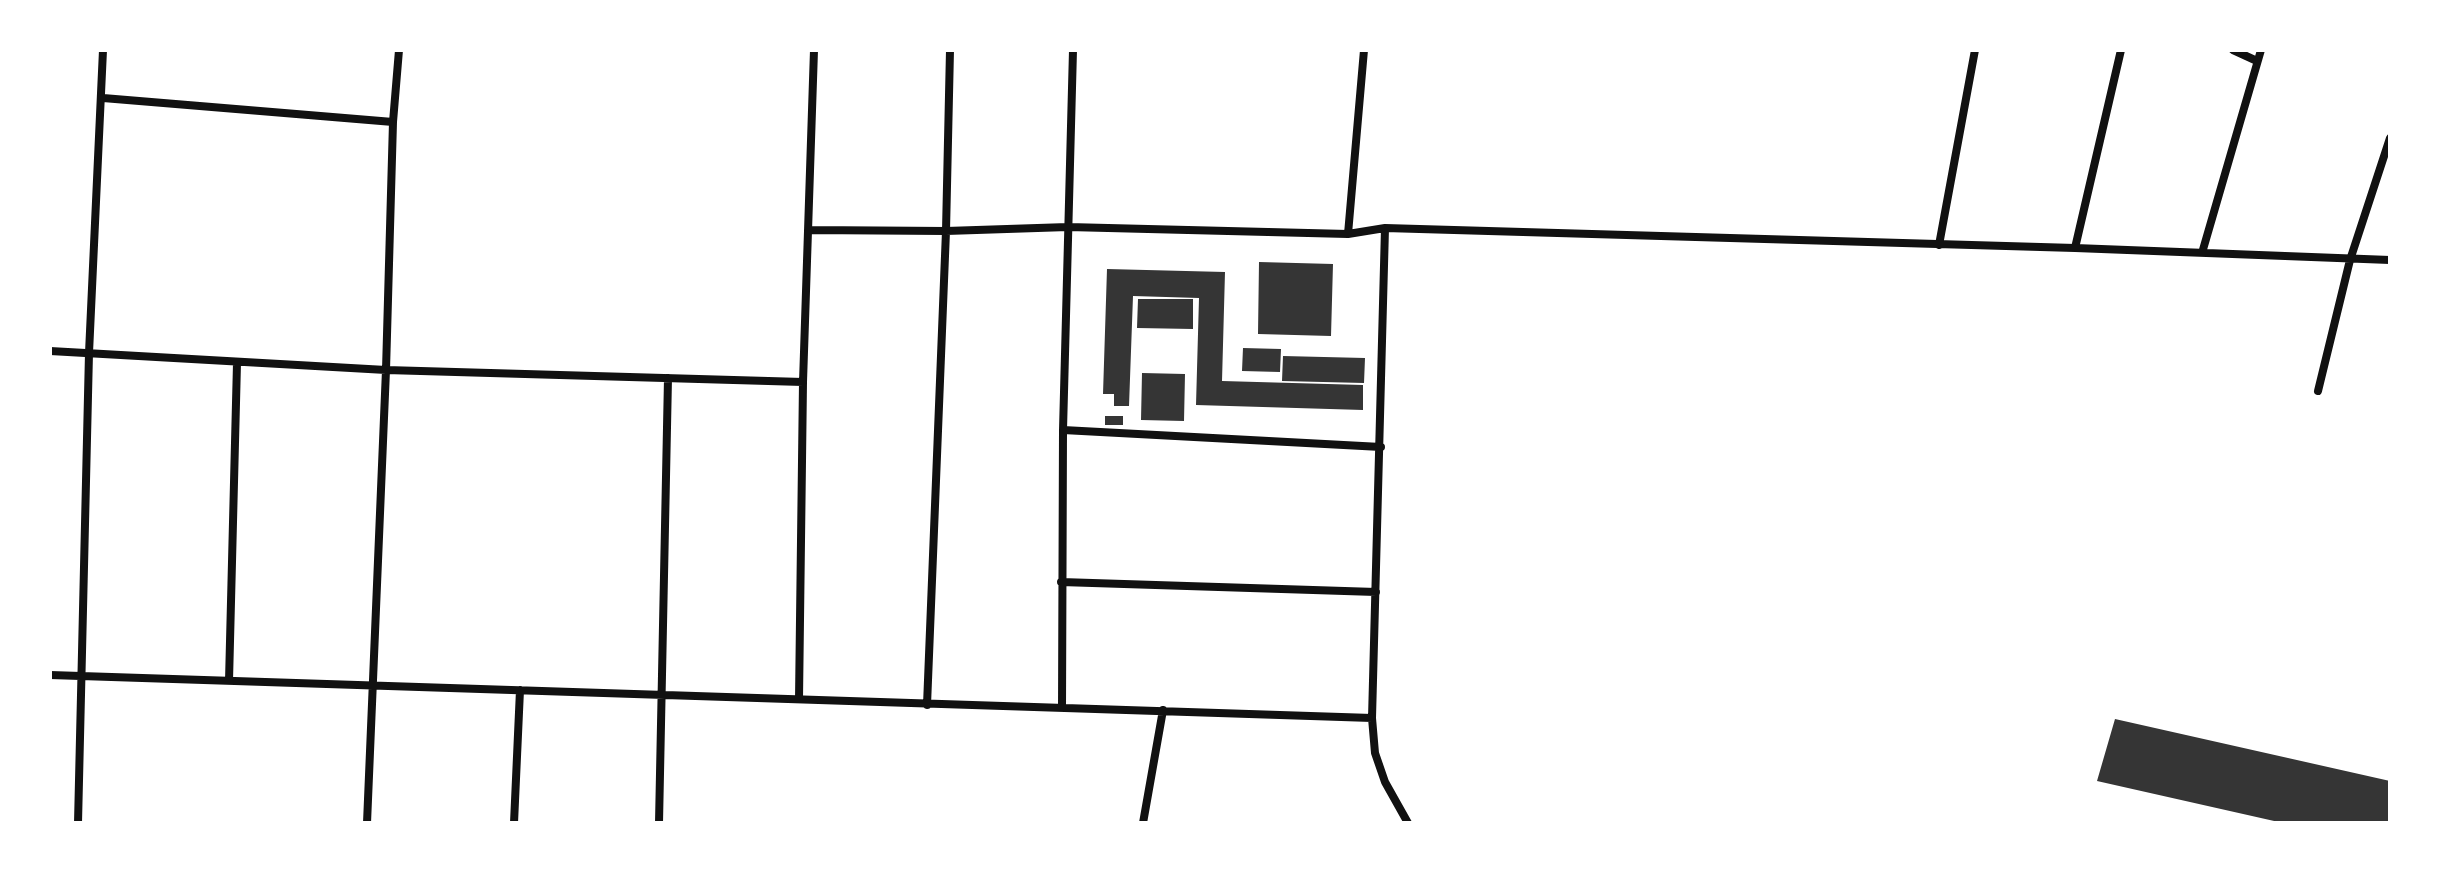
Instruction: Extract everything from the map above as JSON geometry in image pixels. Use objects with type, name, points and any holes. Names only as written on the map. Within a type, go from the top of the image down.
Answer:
[{"type":"street","points":[[78,823],[89,353],[103,50]]},
{"type":"street","points":[[367,823],[393,122],[399,50]]},
{"type":"street","points":[[799,699],[803,382],[814,50]]},
{"type":"street","points":[[927,705],[950,50]]},
{"type":"street","points":[[1062,708],[1063,430],[1073,50]]},
{"type":"street","points":[[1348,234],[1364,50]]},
{"type":"street","points":[[1939,245],[1975,50]]},
{"type":"street","points":[[2075,248],[2121,50]]},
{"type":"street","points":[[2233,50],[2257,61]]},
{"type":"street","points":[[2202,253],[2261,50]]},
{"type":"street","points":[[103,98],[393,122]]},
{"type":"street","points":[[2318,391],[2350,260],[2390,138]]},
{"type":"street","points":[[808,230],[946,231],[1068,227],[1348,234],[1385,228],[2390,260]]},
{"type":"street","points":[[1385,228],[1372,718],[1375,753],[1385,782],[1408,823]]},
{"type":"street","points":[[50,351],[386,370],[803,382]]},
{"type":"street","points":[[229,681],[237,363]]},
{"type":"street","points":[[659,823],[668,378]]},
{"type":"street","points":[[1063,430],[1381,447]]},
{"type":"street","points":[[1061,582],[1376,592]]},
{"type":"street","points":[[50,675],[1372,718]]},
{"type":"street","points":[[514,823],[520,690]]},
{"type":"street","points":[[1143,823],[1163,710]]},
{"type":"building","points":[[1259,262],[1333,264],[1331,336],[1258,334]]},
{"type":"building","points":[[1107,269],[1225,272],[1222,381],[1363,385],[1363,410],[1196,405],[1199,298],[1133,296],[1129,406],[1114,406],[1114,394],[1103,394]]},
{"type":"building","points":[[1138,299],[1193,299],[1193,329],[1137,328]]},
{"type":"building","points":[[1243,348],[1281,349],[1280,372],[1242,371]]},
{"type":"building","points":[[1283,356],[1365,358],[1364,383],[1282,381]]},
{"type":"building","points":[[1142,373],[1185,374],[1184,421],[1141,420]]},
{"type":"building","points":[[1105,416],[1123,416],[1123,425],[1105,425]]},
{"type":"building","points":[[2115,719],[2390,781],[2390,823],[2283,823],[2097,781]]}]
